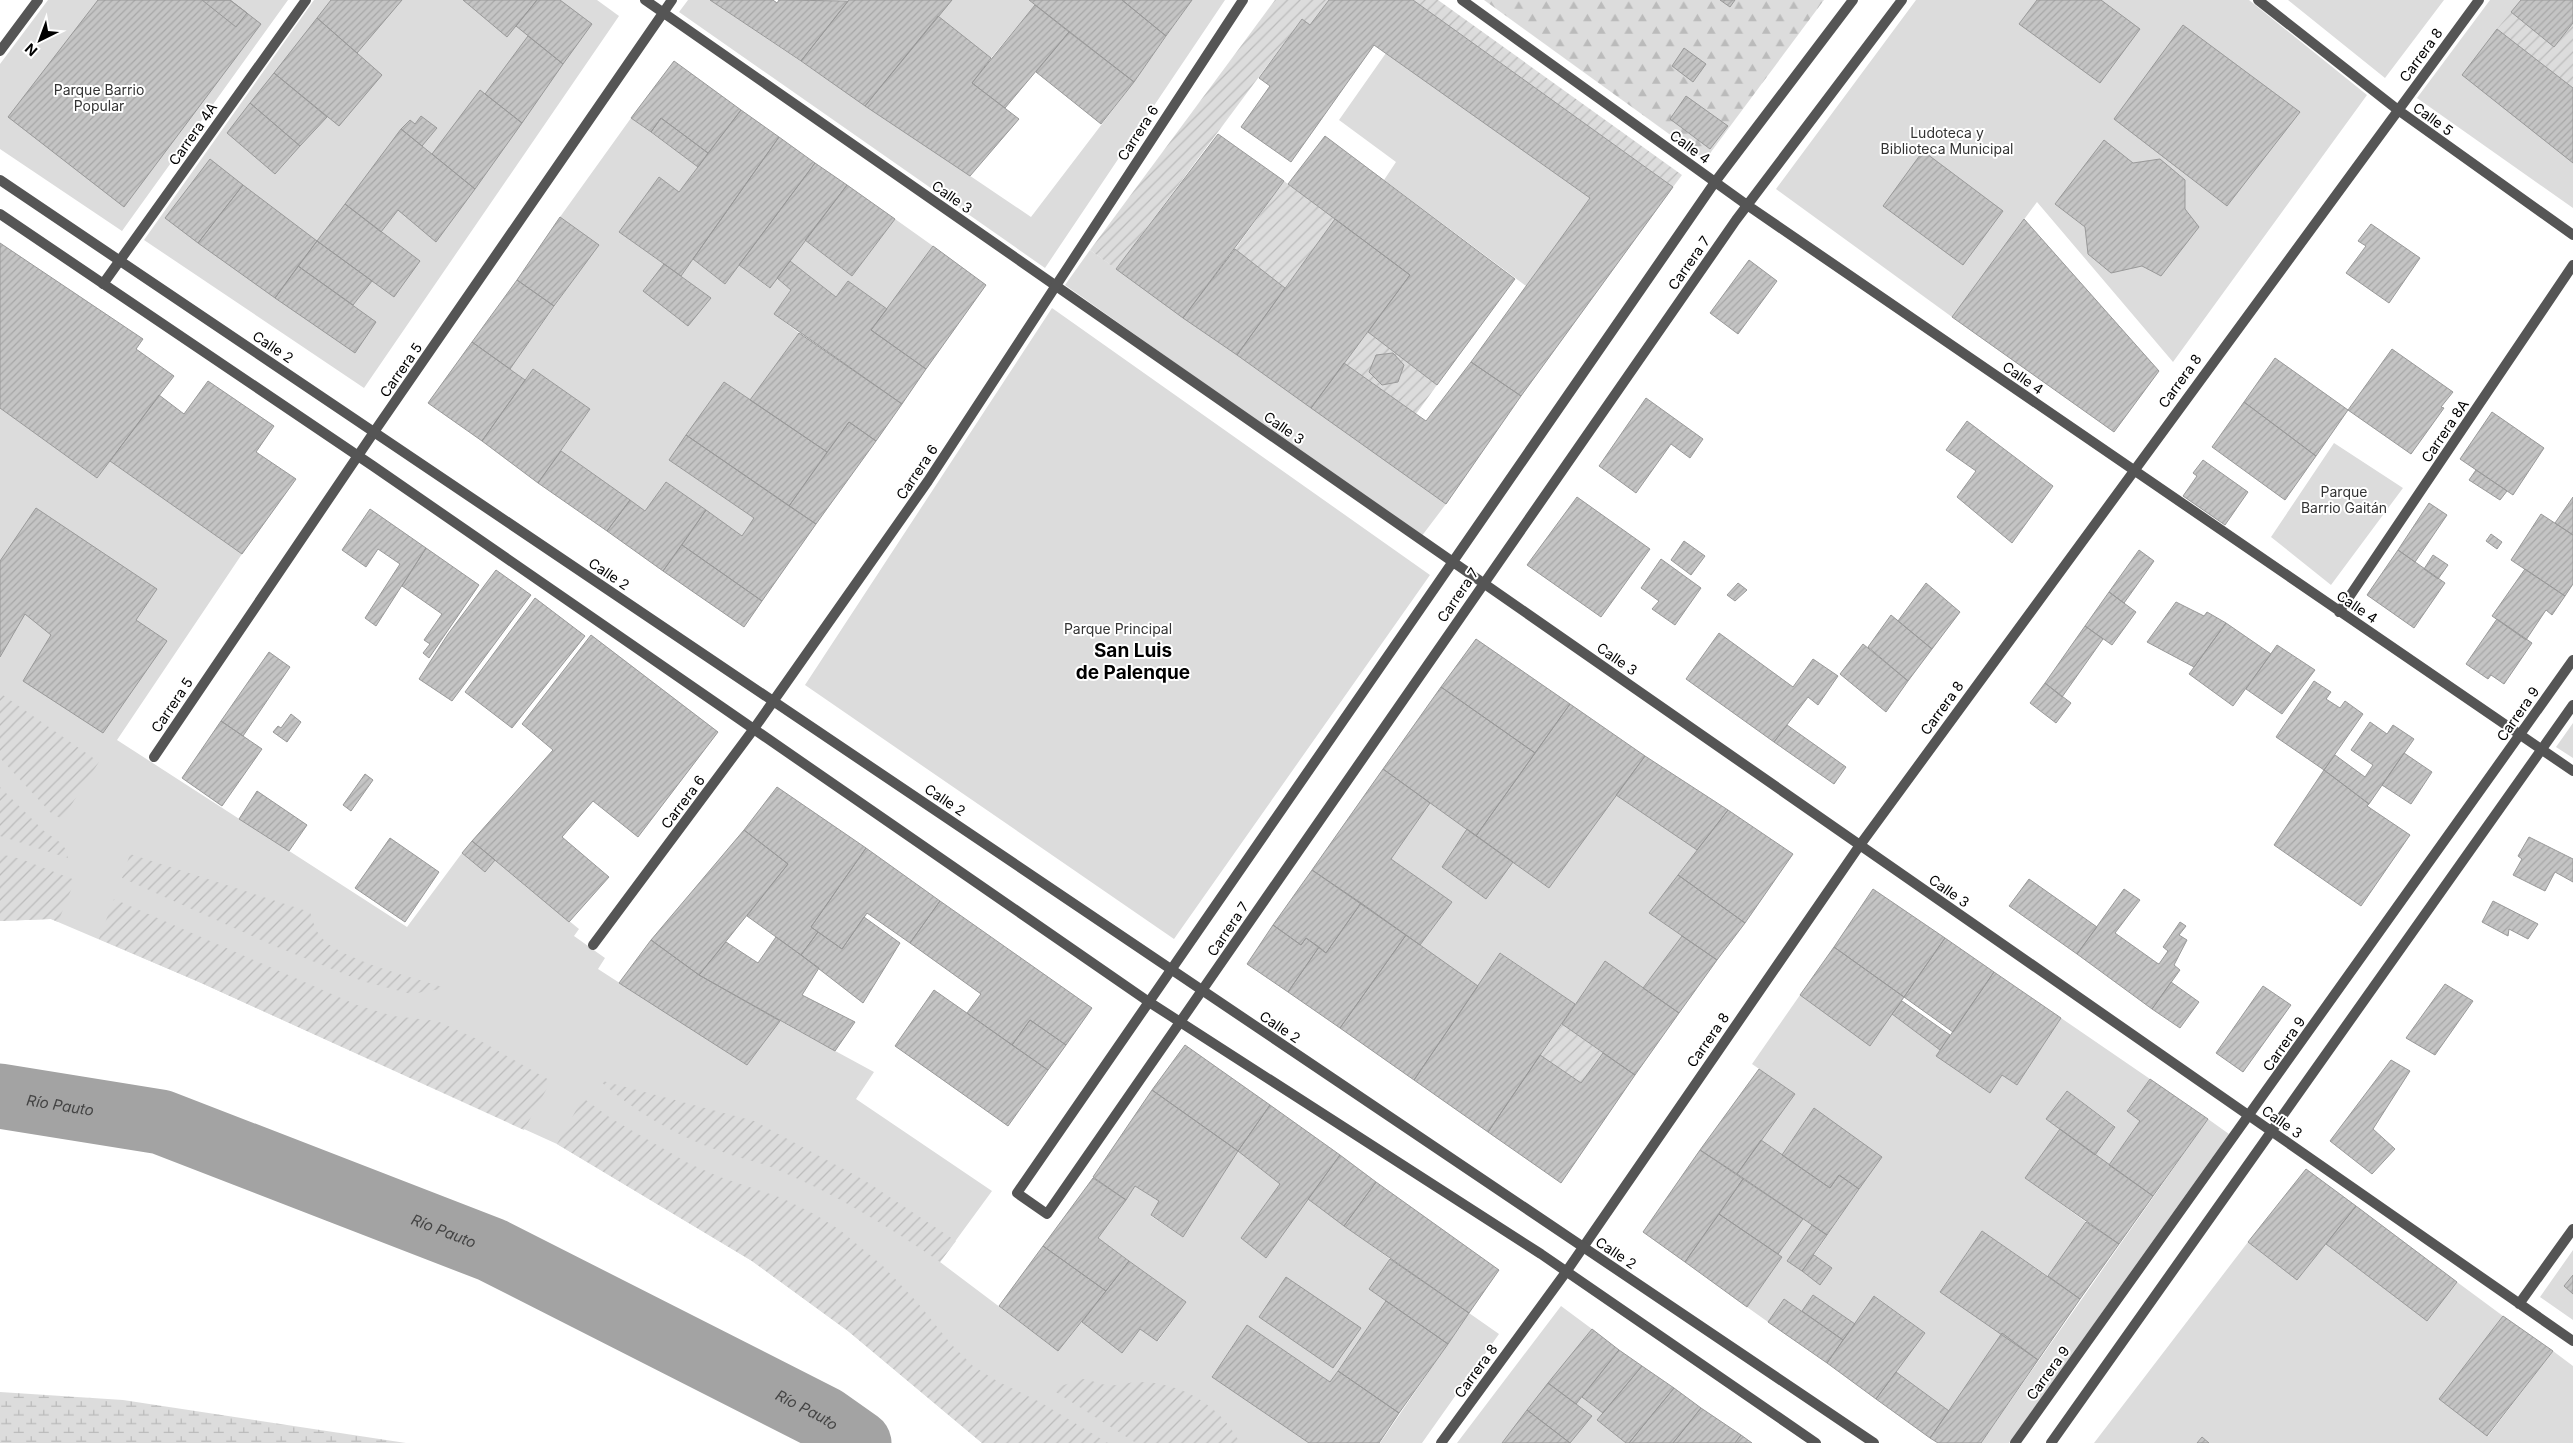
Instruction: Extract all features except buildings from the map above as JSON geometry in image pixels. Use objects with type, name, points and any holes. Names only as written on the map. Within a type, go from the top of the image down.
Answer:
[{"type":"street","points":[[0,51],[38,0]]},
{"type":"street","name":"Carrera 4A","points":[[103,284],[306,0]]},
{"type":"street","name":"Calle 3","points":[[645,0],[2573,1341]]},
{"type":"street","name":"Carrera 5","points":[[154,757],[374,432],[672,0]]},
{"type":"street","name":"Carrera 6","points":[[593,945],[774,701],[928,481],[1243,0]]},
{"type":"street","name":"Calle 4","points":[[1462,0],[1747,205],[2573,771]]},
{"type":"street","name":"Carrera 7","points":[[1854,0],[1715,182],[1017,1193],[1047,1214],[1747,205],[1902,0]]},
{"type":"street","name":"Calle 5","points":[[2258,0],[2398,110],[2573,235]]},
{"type":"street","name":"Carrera 8","points":[[1441,1443],[1566,1272],[1582,1246],[1860,845],[2132,470],[2478,0]]},
{"type":"street","name":"Calle 2","points":[[0,180],[1874,1443]]},
{"type":"street","points":[[0,214],[358,456],[1180,1023],[1566,1272],[1816,1443]]},
{"type":"street","name":"Carrera 8A","points":[[2339,612],[2573,265]]},
{"type":"street","name":"Carrera 9","points":[[2016,1443],[2573,660]]},
{"type":"street","points":[[2051,1443],[2573,705]]},
{"type":"street","points":[[2519,1304],[2573,1229]]},
{"type":"green space","name":"Parque Barrio Popular","points":[[48,0],[288,0],[122,231],[0,149],[0,64]]},
{"type":"green space","points":[[314,0],[597,0],[619,16],[364,388],[144,240]]},
{"type":"green space","points":[[688,0],[710,0],[1031,217],[1134,82],[1192,0],[1225,0],[1045,268],[679,12]]},
{"type":"green space","points":[[952,0],[1029,0],[1035,5],[991,58],[938,16]]},
{"type":"green space","points":[[1275,0],[1329,0],[1310,25],[1302,19],[1116,269],[1090,250]]},
{"type":"green space","points":[[1413,0],[1438,0],[1682,175],[1673,187]]},
{"type":"green space","points":[[1484,0],[1824,0],[1705,160]]},
{"type":"green space","name":"Ludoteca y Biblioteca Municipal","points":[[1916,0],[2249,0],[2367,95],[2173,362],[2037,202],[1952,317],[1776,189]]},
{"type":"green space","points":[[2288,0],[2444,0],[2385,78]]},
{"type":"green space","points":[[2490,0],[2573,0],[2573,208],[2417,98]]},
{"type":"green space","points":[[2511,12],[2554,47],[2573,23],[2573,88],[2497,29]]},
{"type":"green space","points":[[1386,53],[1590,198],[1526,286],[1384,180],[1396,162],[1339,120]]},
{"type":"green space","points":[[631,118],[698,167],[679,192],[659,177],[619,232],[664,264],[644,291],[688,326],[710,298],[681,276],[693,259],[725,284],[739,265],[769,288],[777,278],[791,290],[774,314],[799,333],[750,400],[724,382],[669,460],[754,518],[742,536],[666,482],[645,511],[561,451],[590,409],[533,369],[525,380],[510,369],[598,245],[560,217]]},
{"type":"green space","points":[[1284,181],[1335,219],[1285,288],[1235,249]]},
{"type":"green space","points":[[895,219],[933,246],[887,309],[848,281],[836,297],[790,261],[805,240],[852,276]]},
{"type":"green space","points":[[1090,250],[1446,504],[1421,537],[1065,285]]},
{"type":"green space","name":"Parque Principal","points":[[1052,308],[1430,575],[1174,939],[805,685]]},
{"type":"green space","points":[[1368,332],[1437,385],[1416,414],[1344,363]]},
{"type":"green space","points":[[0,408],[97,478],[110,461],[242,554],[117,740],[407,927],[462,853],[485,872],[495,860],[579,929],[574,936],[605,958],[598,969],[747,1065],[780,1021],[874,1072],[856,1099],[992,1191],[940,1262],[1058,1351],[1082,1322],[1122,1353],[1140,1329],[1158,1341],[1186,1302],[1098,1238],[1135,1186],[1159,1201],[1151,1216],[1183,1237],[1238,1151],[1280,1184],[1241,1238],[1266,1258],[1308,1199],[1390,1259],[1369,1289],[1386,1301],[1330,1382],[1247,1325],[1212,1376],[1309,1443],[982,1443],[848,1331],[752,1261],[557,1144],[199,982],[51,919],[0,921]]},
{"type":"green space","name":"Parque Barrio Gaitán","points":[[2334,443],[2403,488],[2331,585],[2271,537]]},
{"type":"green space","points":[[0,693],[99,762],[62,819],[51,813],[0,758]]},
{"type":"green space","points":[[2573,723],[2573,758],[2556,747]]},
{"type":"green space","points":[[0,787],[44,831],[61,843],[67,851],[68,858],[0,836]]},
{"type":"green space","points":[[1616,795],[1697,850],[1649,913],[1682,936],[1643,988],[1605,962],[1575,1004],[1501,953],[1478,986],[1420,945],[1452,902],[1391,859],[1430,803],[1467,829],[1442,867],[1486,899],[1513,862],[1549,888]]},
{"type":"green space","points":[[0,854],[21,859],[75,880],[58,922],[51,919],[0,921]]},
{"type":"green space","points":[[130,854],[310,912],[321,937],[344,953],[379,967],[446,988],[411,994],[362,981],[272,945],[122,878]]},
{"type":"green space","points":[[114,899],[357,1005],[393,1016],[437,1021],[479,1040],[551,1081],[524,1130],[199,982],[99,939]]},
{"type":"green space","points":[[1800,995],[1892,1014],[1940,1050],[1937,1056],[1990,1093],[2002,1075],[2017,1085],[2061,1018],[2150,1079],[2127,1110],[2140,1121],[2109,1165],[2095,1155],[2115,1126],[2067,1091],[2046,1119],[2060,1129],[2025,1178],[2086,1222],[2048,1276],[1982,1231],[1940,1291],[2002,1333],[1949,1411],[1896,1372],[1925,1333],[1875,1296],[1855,1324],[1813,1295],[1802,1311],[1784,1299],[1768,1322],[1747,1307],[1782,1257],[1778,1254],[1803,1219],[1812,1225],[1788,1261],[1821,1284],[1832,1268],[1814,1255],[1881,1157],[1814,1108],[1782,1155],[1761,1140],[1795,1094],[1752,1064]]},
{"type":"green space","points":[[1562,1024],[1603,1053],[1581,1083],[1540,1056]]},
{"type":"green space","points":[[599,1080],[754,1121],[864,1180],[956,1241],[940,1262],[901,1236],[821,1190],[770,1167],[701,1144],[655,1121],[625,1101]]},
{"type":"green space","points":[[583,1098],[612,1119],[690,1164],[720,1177],[782,1198],[816,1215],[840,1230],[883,1266],[917,1302],[951,1344],[973,1366],[997,1381],[1040,1402],[1108,1443],[982,1443],[848,1331],[752,1261],[557,1144]]},
{"type":"green space","points":[[2208,1119],[2229,1134],[2009,1443],[1981,1443]]},
{"type":"green space","points":[[2248,1242],[2297,1280],[2326,1244],[2427,1321],[2457,1282],[2503,1316],[2439,1399],[2488,1436],[2553,1351],[2573,1366],[2573,1443],[2209,1443],[2202,1437],[2197,1443],[2094,1443]]},
{"type":"green space","points":[[2573,1250],[2573,1320],[2540,1297]]},
{"type":"green space","points":[[1561,1306],[1592,1329],[1502,1443],[1457,1443]]},
{"type":"green space","points":[[1469,1313],[1499,1334],[1422,1443],[1380,1443]]},
{"type":"green space","points":[[1083,1379],[1112,1385],[1136,1382],[1152,1383],[1183,1391],[1197,1398],[1222,1417],[1240,1443],[1136,1443],[1051,1389]]},
{"type":"green space","points":[[0,1392],[123,1400],[406,1443],[0,1443]]},
{"type":"green space","points":[[1582,1397],[1603,1413],[1626,1443],[1570,1443],[1591,1416],[1576,1404]]},
{"type":"waterway","name":"Río Pauto","points":[[0,1096],[161,1122],[492,1250],[825,1419],[859,1443]]},
{"type":"district","name":"San Luis de Palenque","points":[[1133,661]]}]
